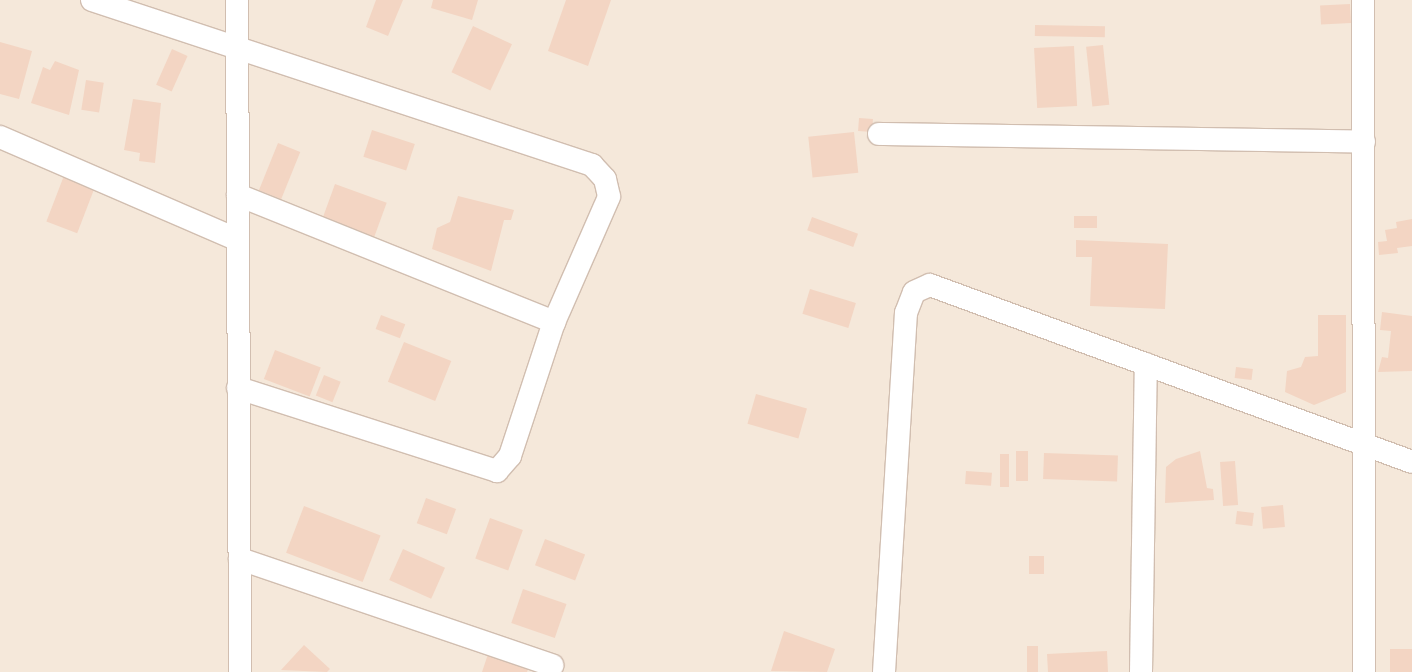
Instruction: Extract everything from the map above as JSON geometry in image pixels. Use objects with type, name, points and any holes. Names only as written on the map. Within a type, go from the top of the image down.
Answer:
[{"type":"street","points":[[92,0],[237,46],[592,165],[605,179],[608,197],[554,322],[510,456],[496,471],[238,388]]},
{"type":"street","points":[[237,0],[238,195],[236,239],[240,672]]},
{"type":"street","points":[[1363,0],[1364,672]]},
{"type":"street","points":[[879,134],[1364,142]]},
{"type":"street","points":[[0,137],[236,239]]},
{"type":"street","points":[[238,195],[554,322]]},
{"type":"street","points":[[884,672],[906,313],[914,292],[930,285],[1412,462]]},
{"type":"street","points":[[1141,672],[1146,364]]},
{"type":"street","points":[[240,559],[552,665]]},
{"type":"shaded area","points":[[0,0],[1412,0],[1412,672],[0,672]]},
{"type":"building","points":[[376,0],[403,0],[388,36],[366,27]]},
{"type":"building","points":[[433,0],[478,0],[472,20],[431,8]]},
{"type":"building","points":[[566,0],[611,0],[588,66],[548,51]]},
{"type":"building","points":[[1350,4],[1351,23],[1321,25],[1320,6]]},
{"type":"building","points":[[1035,25],[1105,26],[1105,37],[1035,36]]},
{"type":"building","points":[[473,26],[512,44],[490,90],[451,72]]},
{"type":"building","points":[[0,42],[32,51],[19,99],[0,94]]},
{"type":"building","points":[[1103,45],[1109,105],[1092,106],[1086,47]]},
{"type":"building","points":[[1074,46],[1077,106],[1037,108],[1034,48]]},
{"type":"building","points":[[172,49],[188,56],[172,92],[156,85]]},
{"type":"building","points":[[55,61],[79,70],[69,115],[31,103],[43,67],[50,70]]},
{"type":"building","points":[[86,80],[104,83],[99,112],[81,110]]},
{"type":"building","points":[[133,99],[161,103],[155,163],[139,161],[140,153],[124,150]]},
{"type":"building","points":[[859,118],[873,119],[872,132],[858,131]]},
{"type":"building","points":[[372,130],[415,144],[406,171],[363,157]]},
{"type":"building","points":[[854,132],[858,173],[813,178],[808,137]]},
{"type":"building","points":[[278,143],[300,152],[281,199],[259,190]]},
{"type":"building","points":[[65,173],[96,185],[77,233],[46,222]]},
{"type":"building","points":[[335,184],[387,203],[374,239],[322,220]]},
{"type":"building","points":[[458,196],[514,210],[511,220],[504,220],[491,271],[432,249],[437,228],[450,222]]},
{"type":"building","points":[[1074,216],[1097,216],[1097,228],[1074,228]]},
{"type":"building","points":[[812,217],[858,234],[853,247],[807,230]]},
{"type":"building","points":[[1412,219],[1412,246],[1397,248],[1398,253],[1379,255],[1378,242],[1387,241],[1385,230],[1397,228],[1396,222]]},
{"type":"building","points":[[1076,240],[1168,244],[1165,309],[1090,306],[1092,257],[1076,257]]},
{"type":"building","points":[[810,289],[856,303],[848,328],[802,314]]},
{"type":"building","points":[[1382,312],[1412,316],[1412,371],[1378,372],[1382,357],[1388,358],[1391,331],[1380,330]]},
{"type":"building","points":[[381,315],[405,324],[400,338],[376,329]]},
{"type":"building","points":[[1318,315],[1346,315],[1346,392],[1314,405],[1285,392],[1287,371],[1301,367],[1305,357],[1318,356]]},
{"type":"building","points":[[404,342],[451,361],[435,401],[388,382]]},
{"type":"building","points":[[275,350],[321,368],[310,397],[264,379]]},
{"type":"building","points":[[1236,367],[1253,369],[1252,380],[1235,378]]},
{"type":"building","points":[[324,375],[341,382],[332,402],[316,395]]},
{"type":"building","points":[[756,394],[807,409],[798,438],[747,424]]},
{"type":"building","points":[[1016,451],[1028,451],[1028,481],[1016,481]]},
{"type":"building","points":[[1200,451],[1207,488],[1213,489],[1214,500],[1165,503],[1166,467],[1176,459]]},
{"type":"building","points":[[1044,453],[1118,456],[1117,482],[1043,479]]},
{"type":"building","points":[[1000,454],[1009,454],[1009,487],[1000,487]]},
{"type":"building","points":[[1235,461],[1238,505],[1223,506],[1220,462]]},
{"type":"building","points":[[966,471],[992,473],[991,486],[965,484]]},
{"type":"building","points":[[426,498],[456,509],[447,534],[417,523]]},
{"type":"building","points":[[1283,505],[1285,527],[1263,529],[1261,507]]},
{"type":"building","points":[[304,506],[381,535],[363,582],[286,553]]},
{"type":"building","points":[[1237,511],[1254,513],[1252,526],[1235,524]]},
{"type":"building","points":[[490,518],[523,530],[508,570],[475,558]]},
{"type":"building","points":[[545,539],[585,554],[575,581],[535,565]]},
{"type":"building","points":[[403,549],[445,568],[431,599],[389,580]]},
{"type":"building","points":[[1029,556],[1044,556],[1044,574],[1029,574]]},
{"type":"building","points":[[523,589],[566,604],[555,638],[511,623]]},
{"type":"building","points":[[784,631],[835,649],[827,672],[771,671]]},
{"type":"building","points":[[304,645],[330,669],[327,672],[281,670]]},
{"type":"building","points":[[1027,646],[1038,646],[1038,672],[1027,672]]},
{"type":"building","points":[[1390,649],[1412,649],[1412,672],[1390,672]]},
{"type":"building","points":[[1107,651],[1108,672],[1048,672],[1047,654]]},
{"type":"building","points":[[488,654],[529,667],[527,672],[482,672]]}]
